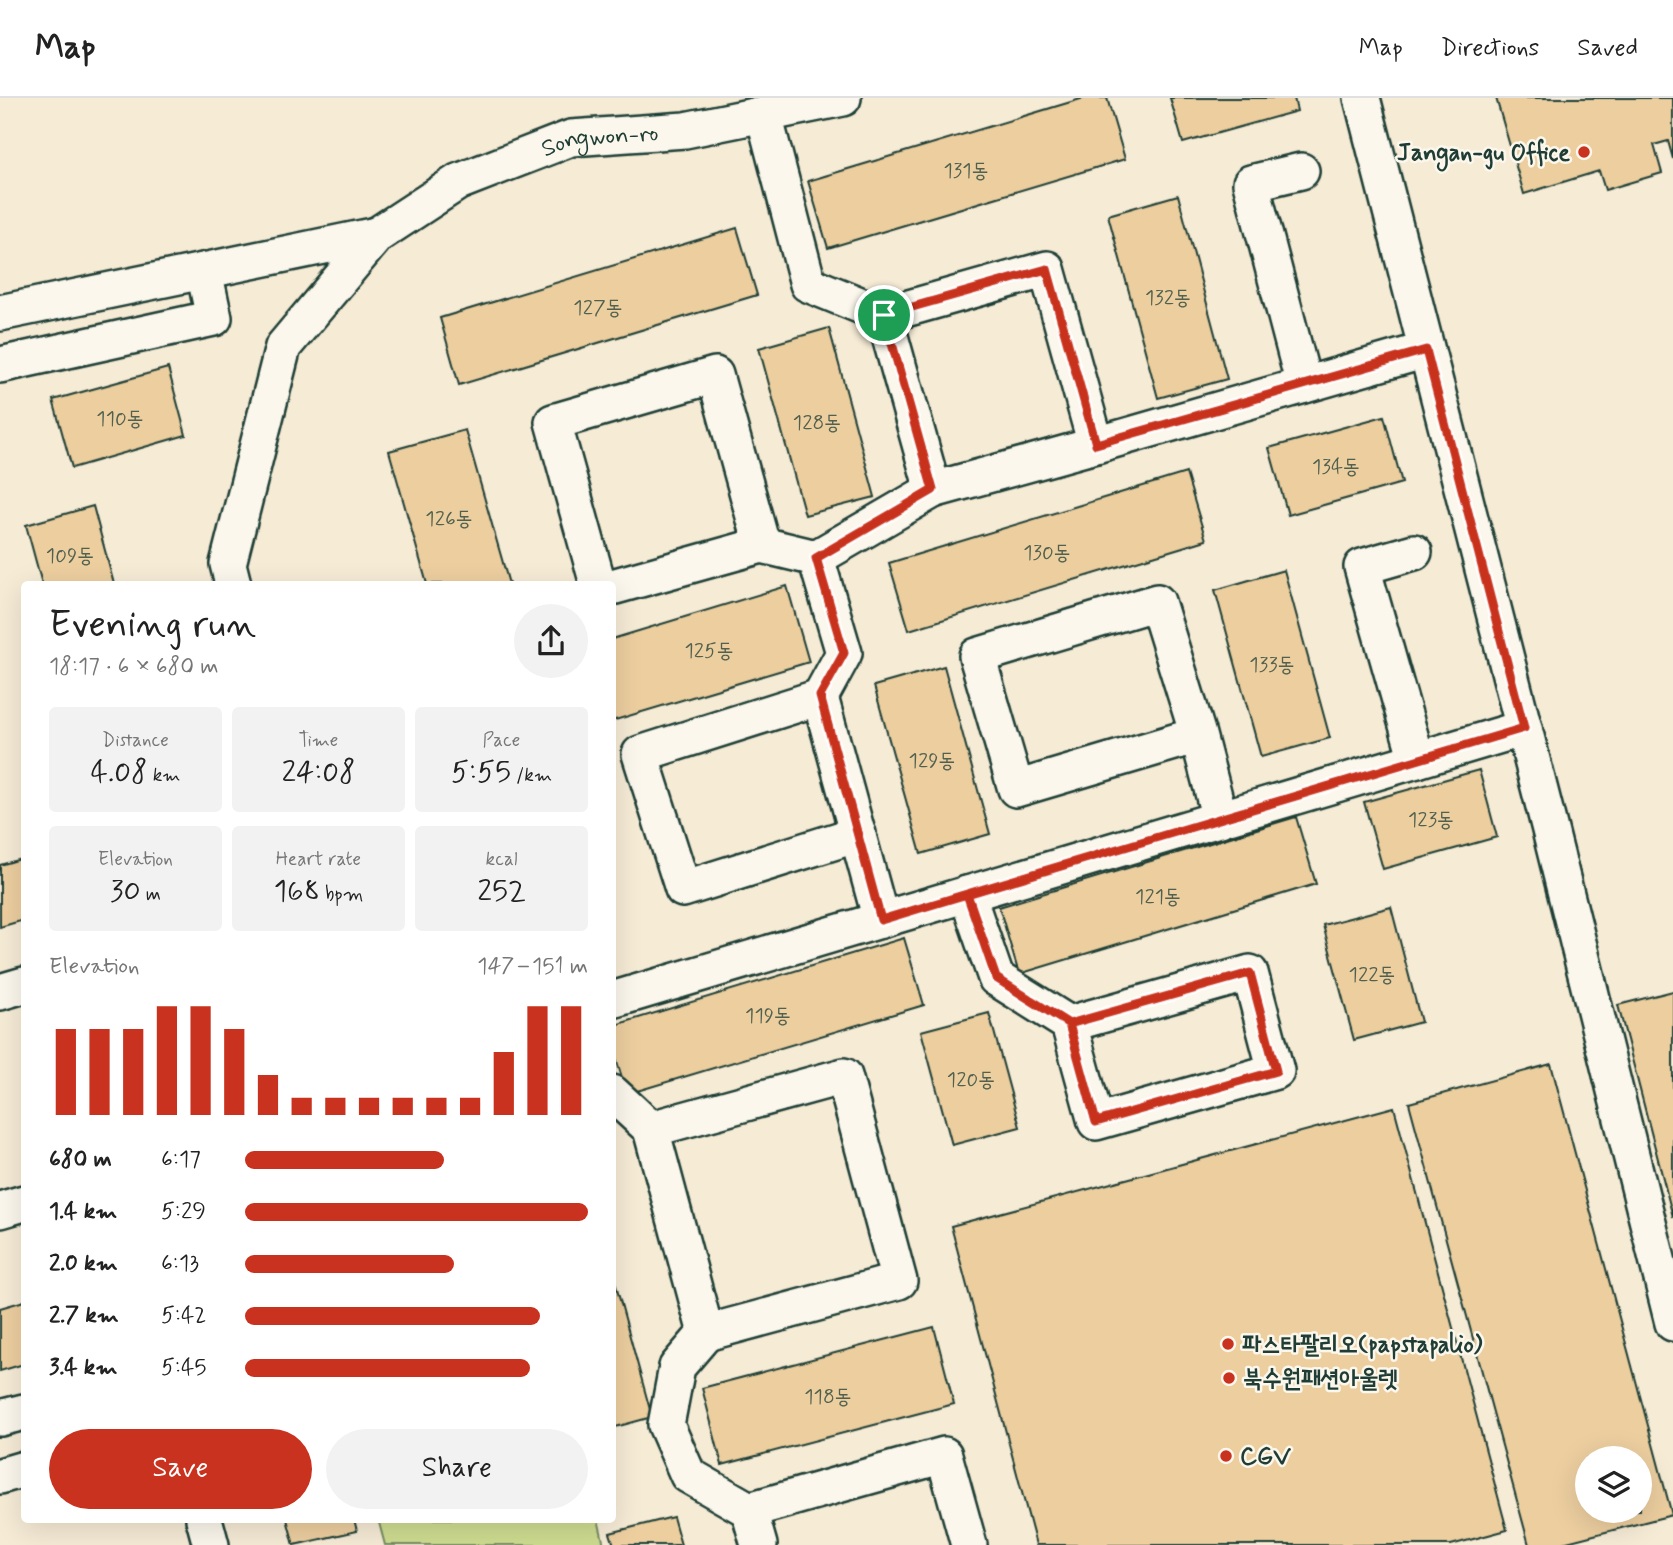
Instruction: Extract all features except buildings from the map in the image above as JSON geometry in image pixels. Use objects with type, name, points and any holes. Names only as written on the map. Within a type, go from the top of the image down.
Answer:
[{"type":"street","points":[[1362,98],[1673,1323]]},
{"type":"street","name":"Songwon-ro","points":[[377,235],[458,182],[570,138],[685,130],[821,101]]},
{"type":"street","points":[[764,115],[808,284],[884,315],[1047,269],[1096,444]]},
{"type":"street","points":[[1301,171],[1251,184],[1304,385]]},
{"type":"street","points":[[0,313],[377,235]]},
{"type":"street","points":[[232,581],[228,564],[283,347],[377,235]]},
{"type":"street","points":[[0,365],[214,317],[204,271]]},
{"type":"street","points":[[884,315],[933,490]]},
{"type":"street","points":[[616,586],[762,545],[816,558],[933,490],[1426,350]]},
{"type":"street","points":[[597,581],[553,422],[715,375],[762,545]]},
{"type":"street","points":[[1415,552],[1362,567],[1417,760]]},
{"type":"street","points":[[816,558],[844,653],[820,696],[640,754],[683,889],[858,834]]},
{"type":"street","points":[[1198,734],[1016,789],[977,656],[1157,602],[1198,734],[1220,819]]},
{"type":"street","points":[[820,696],[881,920]]},
{"type":"street","points":[[616,999],[1524,728]]},
{"type":"street","points":[[967,894],[996,978],[1069,1024],[1096,1122],[1276,1071],[1250,973],[1069,1024]]},
{"type":"street","points":[[0,992],[21,986]]},
{"type":"street","points":[[651,1129],[844,1076],[899,1281],[706,1334],[677,1367],[666,1424],[688,1475],[749,1510],[759,1545]]},
{"type":"street","points":[[616,1097],[651,1129],[706,1334]]},
{"type":"street","points":[[0,1210],[21,1204]]},
{"type":"street","points":[[0,1418],[21,1413]]},
{"type":"street","points":[[749,1510],[943,1455],[969,1545]]},
{"type":"street","points":[[0,1476],[21,1470]]},
{"type":"street","points":[[205,1523],[211,1545]]},
{"type":"green space","points":[[379,1523],[599,1523],[604,1545],[385,1545]]},
{"type":"place","name":"Jangan-gu Office","points":[[1584,152]]},
{"type":"place","name":"파스타팔리오(papstapalio)","points":[[1228,1344]]},
{"type":"place","name":"북수원패션아울렛","points":[[1229,1378]]},
{"type":"place","name":"CGV","points":[[1226,1456]]},
{"type":"route","points":[[884,315],[933,490],[816,558],[844,653],[820,696],[881,920],[967,894],[996,978],[1069,1024],[1250,973],[1276,1071],[1096,1122],[1069,1024],[996,978],[967,894],[1524,728],[1426,350],[1096,444],[1047,269],[884,315]]}]
